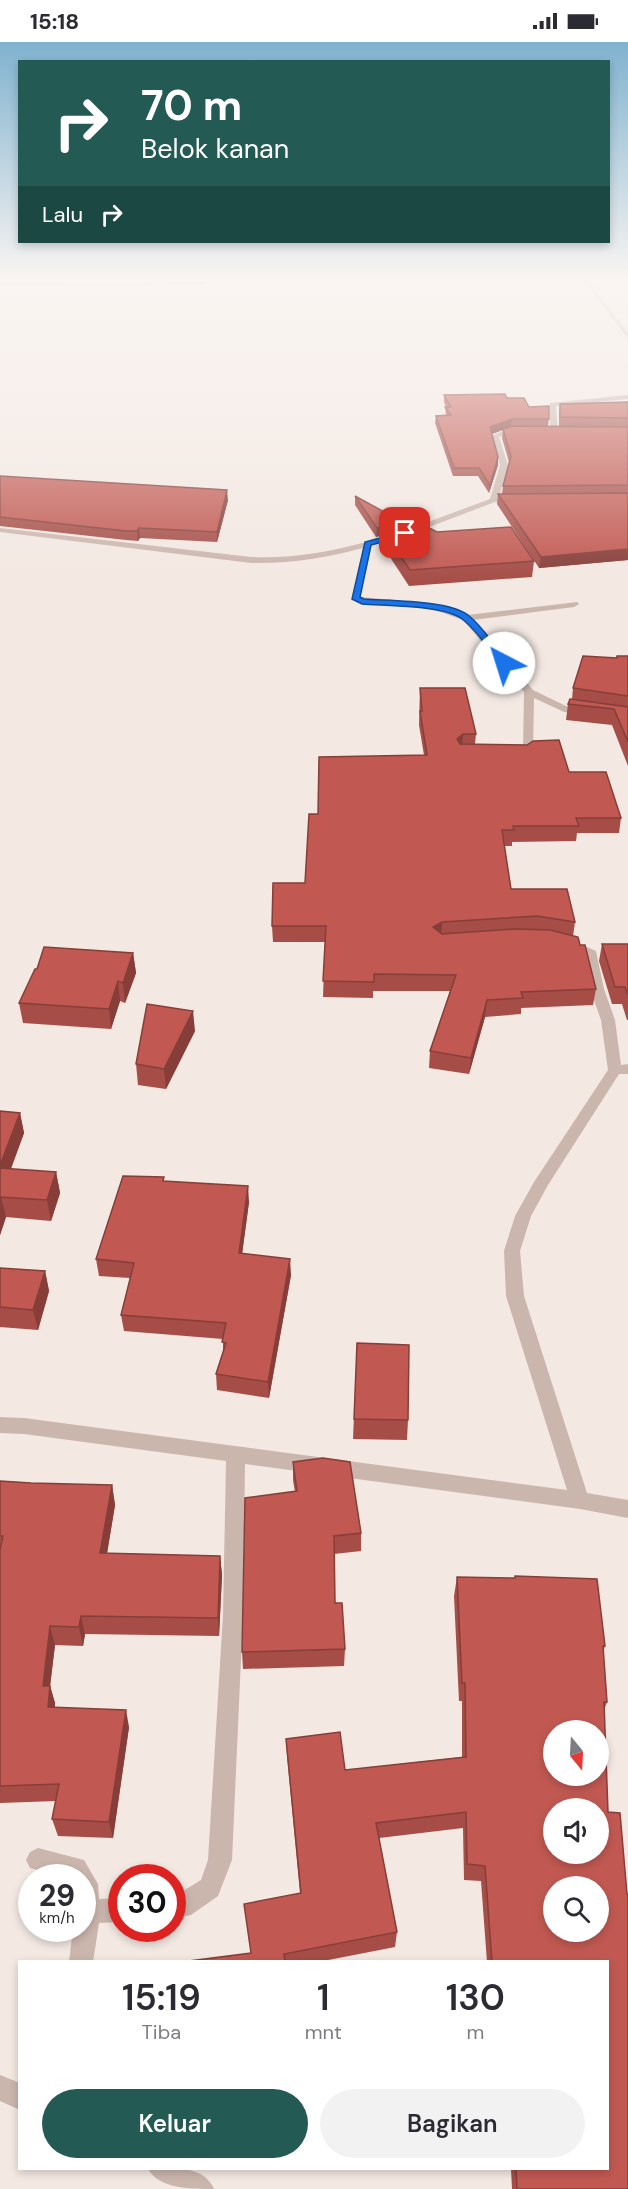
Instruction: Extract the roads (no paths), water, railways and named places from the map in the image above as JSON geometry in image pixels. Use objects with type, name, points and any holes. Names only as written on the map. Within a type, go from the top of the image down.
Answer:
[{"type":"street","points":[[554,432],[552,404],[628,397]]},
{"type":"street","points":[[494,500],[504,465],[495,436],[505,432],[532,431]]},
{"type":"street","points":[[543,432],[564,432]]},
{"type":"street","points":[[0,530],[260,561],[300,559],[405,533],[494,500],[525,499]]},
{"type":"street","points":[[368,543],[355,598],[362,602],[446,609],[466,618],[530,692],[564,709],[628,718]]},
{"type":"street","points":[[466,618],[574,604]]},
{"type":"street","points":[[508,755],[525,754],[528,751],[530,692]]},
{"type":"street","points":[[553,941],[562,941],[589,951],[597,989],[609,1020],[621,1069],[542,1182],[523,1216],[512,1251],[514,1296],[580,1500]]},
{"type":"street","points":[[0,1425],[580,1500],[628,1509]]},
{"type":"street","points":[[186,1903],[210,1888],[220,1860],[232,1627],[236,1454]]},
{"type":"street","points":[[39,1860],[58,1864]]},
{"type":"street","points":[[81,1960],[84,1942]]},
{"type":"street","points":[[0,2088],[18,2096]]},
{"type":"street","points":[[164,2170],[200,2189]]}]
